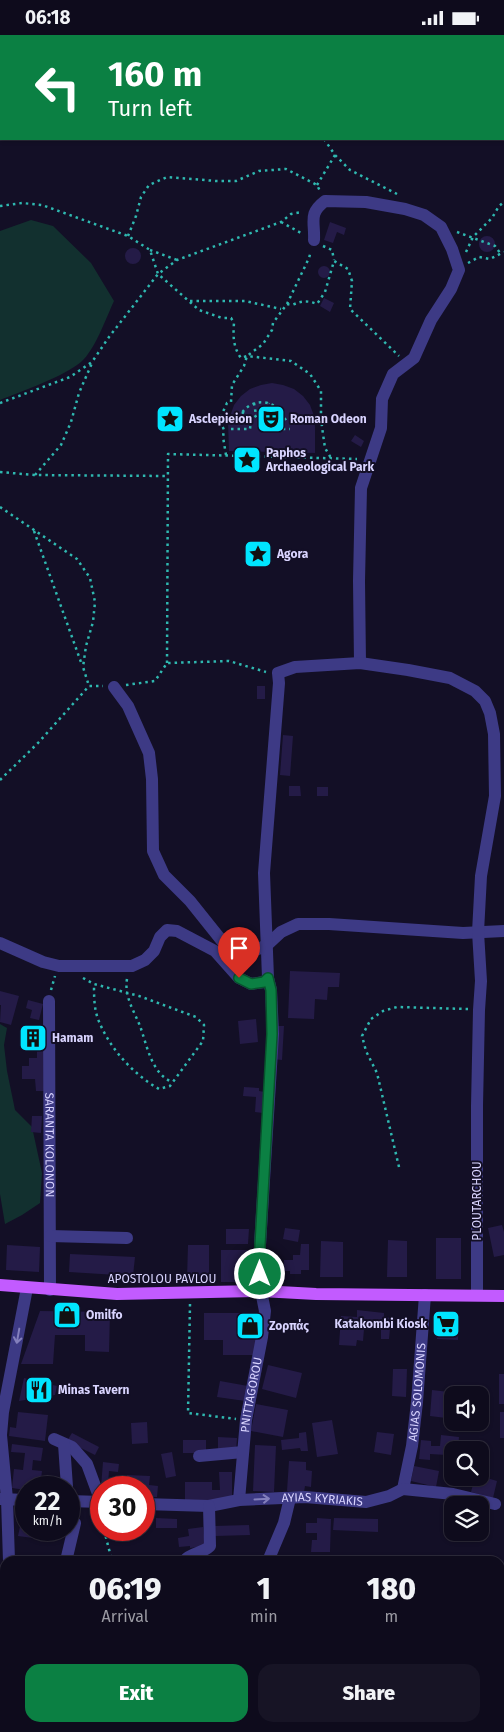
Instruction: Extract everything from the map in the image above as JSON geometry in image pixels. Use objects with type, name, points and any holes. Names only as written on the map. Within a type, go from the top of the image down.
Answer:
[{"type":"main road","name":"APOSTOLOU PAVLOU","points":[[0,1285],[117,1294],[261,1291],[316,1294],[504,1296]]},
{"type":"street","points":[[314,240],[313,219],[320,205],[366,202],[405,209],[424,215],[441,227],[452,249],[458,270],[451,289],[431,320],[414,358],[393,375],[382,399],[381,428],[372,460],[361,488],[360,663]]},
{"type":"street","name":"PLOUTARCHOU","points":[[360,663],[450,678],[475,691],[485,701],[490,713],[494,734],[495,796],[481,876],[478,932],[481,981],[477,1106],[476,1295]]},
{"type":"street","name":"PNITTAGOROU","points":[[239,1500],[246,1420],[266,1311],[261,1291],[260,1245],[272,1034],[264,873],[279,683],[278,673],[295,667],[360,663]]},
{"type":"street","points":[[114,687],[128,706],[149,753],[152,779],[153,851],[164,875],[190,901],[222,941],[258,949],[267,945],[281,932],[298,924],[329,924],[463,933],[504,931]]},
{"type":"street","points":[[0,943],[44,962],[59,966],[132,966],[145,960],[154,951],[160,937],[167,930],[177,931],[215,951],[239,978],[251,984],[264,982],[269,984]]},
{"type":"street","name":"SARANTA KOLONON","points":[[49,1001],[50,1290]]},
{"type":"street","points":[[50,1237],[127,1238]]},
{"type":"street","points":[[9,1556],[3,1499],[2,1411],[27,1287]]},
{"type":"street","name":"AGIAS SOLOMONIS","points":[[403,1489],[414,1429],[425,1295]]},
{"type":"street","points":[[65,1476],[59,1441],[72,1447],[86,1464],[91,1476]]},
{"type":"street","points":[[200,1457],[243,1452]]},
{"type":"street","name":"AYIAS KYRIAKIS","points":[[155,1504],[209,1506],[239,1500],[305,1497],[366,1502],[384,1498],[403,1489],[453,1494],[495,1504]]},
{"type":"street","points":[[270,1556],[284,1523],[290,1498]]},
{"type":"street","points":[[189,1556],[204,1551],[210,1546],[209,1506]]},
{"type":"street","points":[[67,1556],[71,1541]]},
{"type":"path","points":[[325,140],[335,155],[350,170]]},
{"type":"path","points":[[34,475],[61,445],[92,362],[158,273],[177,260],[281,222],[291,214],[320,205],[317,185],[335,155]]},
{"type":"path","points":[[128,236],[141,197],[149,185],[167,177],[236,181],[259,171],[286,169],[317,185]]},
{"type":"path","points":[[458,270],[479,257],[490,259],[502,253],[495,246],[473,237],[492,218],[499,206],[504,202]]},
{"type":"path","points":[[0,206],[22,203],[42,205],[128,236],[150,250],[177,260]]},
{"type":"path","points":[[281,222],[332,251],[334,261],[325,292],[317,304],[309,301],[301,301],[292,305],[287,304]]},
{"type":"path","points":[[150,250],[158,273],[199,310],[222,318],[231,318],[234,323],[233,337],[236,351],[242,358],[248,356],[263,344],[272,330],[272,323],[281,309],[287,304],[309,258],[314,240]]},
{"type":"path","points":[[334,261],[348,269],[352,281],[350,309],[408,364]]},
{"type":"path","points":[[189,301],[245,301],[281,309]]},
{"type":"path","points":[[226,455],[221,416],[227,403],[231,402],[232,385],[248,356]]},
{"type":"path","points":[[248,356],[291,361],[310,374],[321,391],[320,416],[325,447],[331,459]]},
{"type":"path","points":[[0,403],[70,377],[92,362]]},
{"type":"path","points":[[254,403],[256,415]]},
{"type":"path","points":[[237,424],[242,412],[247,407],[254,403],[269,403],[275,405],[281,411],[287,424]]},
{"type":"path","points":[[263,415],[269,403]]},
{"type":"path","points":[[270,420],[281,411]]},
{"type":"path","points":[[242,412],[251,420]]},
{"type":"path","points":[[231,429],[250,429],[251,420],[256,415],[263,415],[270,420],[271,429],[290,429]]},
{"type":"path","points":[[167,663],[168,454],[372,460]]},
{"type":"path","points":[[0,472],[34,475],[168,476]]},
{"type":"path","points":[[0,507],[77,559],[90,578],[95,602],[93,622],[86,646],[83,667]]},
{"type":"path","points":[[34,530],[89,686]]},
{"type":"path","points":[[49,1001],[49,995],[59,966]]},
{"type":"path","points":[[132,966],[127,977],[126,993],[150,1057],[166,1079],[172,1082]]},
{"type":"path","points":[[80,977],[94,984],[196,1017],[204,1025],[203,1041],[170,1085],[159,1089],[146,1081],[114,1049],[98,1019],[94,1001],[94,984]]},
{"type":"path","points":[[399,1167],[377,1073],[366,1051],[362,1036],[371,1019],[383,1011],[397,1007],[479,1010]]},
{"type":"path","points":[[190,1293],[188,1413],[246,1420]]},
{"type":"path","points":[[107,1541],[111,1556]]},
{"type":"green space","points":[[31,220],[53,226],[91,263],[114,301],[91,350],[81,362],[53,378],[0,400],[0,231]]},
{"type":"green space","points":[[0,1024],[7,1028],[4,1045],[15,1110],[32,1127],[42,1173],[40,1203],[5,1224],[0,1194]]},
{"type":"building","points":[[330,222],[346,228],[344,235],[337,232],[333,243],[324,240]]},
{"type":"building","points":[[484,236],[490,236],[495,241],[493,250],[484,252],[479,247],[479,241]]},
{"type":"building","points":[[130,248],[136,248],[141,253],[139,262],[130,264],[125,259],[125,253]]},
{"type":"building","points":[[324,266],[330,272],[324,278],[318,272]]},
{"type":"building","points":[[324,298],[334,303],[330,312],[320,306]]},
{"type":"building","name":"Roman Odeon","points":[[272,383],[294,389],[310,405],[314,416],[315,453],[229,451],[228,422],[234,405],[250,389]]},
{"type":"building","points":[[355,435],[364,441],[361,447],[351,441]]},
{"type":"building","points":[[257,686],[265,686],[265,699],[257,699]]},
{"type":"building","points":[[283,735],[293,736],[290,776],[280,775]]},
{"type":"building","points":[[289,786],[300,786],[301,796],[289,796]]},
{"type":"building","points":[[317,787],[328,787],[328,796],[317,796]]},
{"type":"building","points":[[290,971],[340,973],[339,987],[328,987],[327,1000],[315,999],[314,1019],[288,1018]]},
{"type":"building","points":[[0,991],[19,996],[11,1025],[0,1022]]},
{"type":"building","points":[[28,1000],[43,1004],[39,1020],[30,1018],[32,1010],[26,1008]]},
{"type":"building","points":[[256,1019],[258,1042],[240,1044],[238,1021]]},
{"type":"building","points":[[274,1026],[284,1026],[282,1060],[272,1059]]},
{"type":"building","name":"Hamam","points":[[23,1029],[43,1029],[43,1046],[23,1047]]},
{"type":"building","points":[[37,1049],[45,1049],[45,1091],[36,1091],[35,1079],[22,1079],[22,1066],[29,1066],[29,1058],[37,1058]]},
{"type":"building","points":[[244,1087],[259,1088],[259,1091],[265,1092],[263,1113],[255,1112],[256,1097],[243,1096]]},
{"type":"building","points":[[32,1116],[42,1116],[41,1133],[31,1132]]},
{"type":"building","points":[[502,1225],[504,1232],[504,1255],[494,1257],[488,1228]]},
{"type":"building","points":[[285,1228],[300,1230],[298,1242],[283,1239]]},
{"type":"building","points":[[226,1229],[249,1229],[248,1244],[226,1244]]},
{"type":"building","points":[[436,1238],[461,1238],[461,1279],[436,1279]]},
{"type":"building","points":[[388,1240],[407,1241],[407,1277],[387,1277]]},
{"type":"building","points":[[321,1241],[343,1242],[343,1277],[320,1277]]},
{"type":"building","points":[[301,1244],[309,1244],[309,1270],[301,1270],[301,1274],[290,1274],[290,1271],[284,1271],[284,1260],[293,1260],[293,1255],[300,1255]]},
{"type":"building","points":[[7,1245],[40,1247],[39,1272],[6,1270]]},
{"type":"building","points":[[188,1245],[209,1245],[209,1279],[187,1279]]},
{"type":"building","points":[[221,1250],[248,1250],[248,1279],[236,1279],[236,1282],[221,1282]]},
{"type":"building","points":[[70,1254],[135,1257],[133,1276],[69,1272]]},
{"type":"building","points":[[357,1310],[384,1313],[384,1317],[391,1318],[389,1339],[381,1339],[381,1329],[364,1329],[363,1341],[357,1340],[356,1346],[339,1345],[341,1316],[357,1317]]},
{"type":"building","points":[[40,1311],[110,1312],[109,1352],[85,1351],[85,1335],[55,1335],[53,1364],[21,1364]]},
{"type":"building","points":[[204,1313],[251,1313],[261,1329],[256,1355],[223,1355],[223,1340],[204,1340]]},
{"type":"building","points":[[438,1316],[459,1317],[458,1340],[437,1339]]},
{"type":"building","points":[[268,1365],[302,1373],[296,1398],[262,1389]]},
{"type":"building","points":[[393,1369],[407,1369],[406,1397],[392,1396]]},
{"type":"building","points":[[499,1374],[504,1374],[504,1404],[499,1404]]},
{"type":"building","name":"Minas Tavern","points":[[24,1378],[57,1386],[55,1395],[19,1401]]},
{"type":"building","points":[[220,1381],[248,1386],[245,1401],[217,1397]]},
{"type":"building","points":[[432,1390],[444,1391],[444,1418],[430,1416]]},
{"type":"building","points":[[256,1404],[288,1410],[283,1437],[251,1431]]},
{"type":"building","points":[[18,1412],[48,1415],[45,1441],[9,1436],[10,1427],[16,1428]]},
{"type":"building","points":[[500,1412],[504,1412],[504,1438],[500,1438]]},
{"type":"building","points":[[332,1420],[338,1454],[317,1457],[312,1423]]},
{"type":"building","points":[[147,1422],[148,1443],[132,1444],[131,1423]]},
{"type":"building","points":[[306,1432],[308,1451],[301,1451],[300,1448],[282,1450],[281,1440],[299,1438],[299,1433]]},
{"type":"building","points":[[377,1432],[394,1434],[391,1455],[374,1452]]},
{"type":"building","points":[[72,1433],[99,1447],[95,1455],[67,1441]]},
{"type":"building","points":[[441,1435],[459,1437],[459,1441],[444,1441],[444,1455],[430,1454],[430,1460],[419,1459],[421,1440],[431,1441],[431,1446],[440,1446]]},
{"type":"building","points":[[218,1437],[237,1438],[236,1452],[218,1451]]},
{"type":"building","points":[[183,1440],[206,1440],[206,1453],[183,1453]]},
{"type":"building","points":[[12,1444],[43,1448],[41,1461],[33,1460],[32,1470],[42,1471],[41,1476],[15,1476],[15,1488],[12,1488],[14,1469],[23,1470],[25,1453],[11,1452]]},
{"type":"building","points":[[255,1445],[276,1446],[274,1492],[253,1491]]},
{"type":"building","points":[[172,1452],[176,1476],[166,1478],[161,1454]]},
{"type":"building","points":[[289,1461],[306,1462],[306,1470],[312,1471],[311,1487],[305,1486],[304,1492],[287,1491]]},
{"type":"building","points":[[103,1462],[119,1464],[118,1472],[109,1471],[109,1476],[102,1476]]},
{"type":"building","points":[[414,1466],[439,1471],[436,1487],[411,1481]]},
{"type":"building","points":[[219,1472],[232,1472],[232,1501],[185,1501],[185,1482],[212,1482],[212,1490],[220,1490]]},
{"type":"building","points":[[489,1479],[497,1481],[493,1498],[471,1492],[473,1486],[489,1486]]},
{"type":"building","points":[[155,1486],[158,1486],[157,1497],[155,1497]]},
{"type":"building","points":[[156,1518],[177,1519],[177,1528],[156,1528]]},
{"type":"building","points":[[317,1518],[331,1519],[330,1552],[311,1552],[312,1540],[317,1540],[317,1533],[306,1533],[306,1523],[317,1523]]},
{"type":"building","points":[[334,1518],[378,1519],[378,1532],[333,1530]]},
{"type":"building","points":[[249,1525],[250,1535],[215,1536],[214,1526]]},
{"type":"building","points":[[203,1527],[205,1546],[179,1547],[178,1538],[189,1536],[188,1529]]},
{"type":"place","name":"Asclepieion","points":[[170,419]]},
{"type":"place","name":"Roman Odeon","points":[[271,419]]},
{"type":"place","name":"Paphos Archaeological Park","points":[[247,460]]},
{"type":"place","name":"Agora","points":[[258,554]]},
{"type":"place","name":"Hamam","points":[[33,1038]]},
{"type":"place","name":"Omilfo","points":[[67,1315]]},
{"type":"place","name":"Katakombi Kiosk","points":[[446,1324]]},
{"type":"place","name":"Ζορπάς","points":[[250,1326]]},
{"type":"place","name":"Minas Tavern","points":[[39,1390]]},
{"type":"route","points":[[239,978],[251,984],[264,982],[268,978],[271,990],[272,1034],[260,1274]]}]
